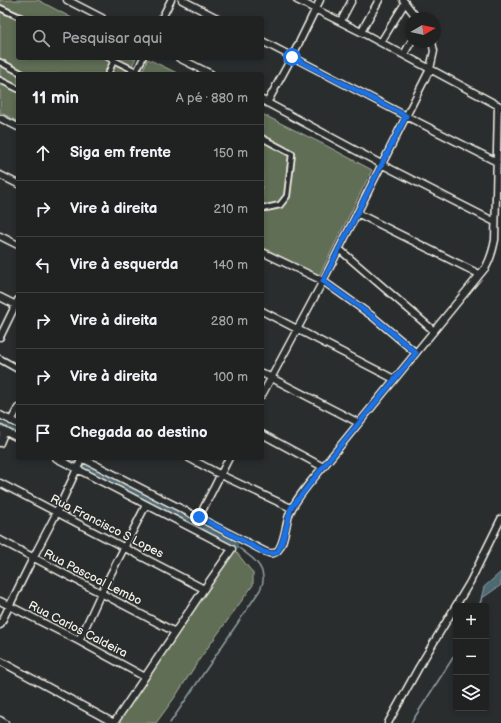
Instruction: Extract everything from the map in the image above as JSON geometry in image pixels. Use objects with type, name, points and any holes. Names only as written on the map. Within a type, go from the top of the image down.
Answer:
[{"type":"street","points":[[67,0],[98,16]]},
{"type":"street","points":[[163,16],[171,0]]},
{"type":"street","points":[[182,0],[213,16]]},
{"type":"street","points":[[68,460],[81,462],[199,517],[264,552],[269,554],[276,552],[280,548],[291,508],[490,260],[493,250],[495,222],[499,106],[404,54],[297,0]]},
{"type":"street","points":[[320,0],[292,57],[264,102],[495,222]]},
{"type":"street","points":[[341,21],[352,0]]},
{"type":"street","points":[[361,32],[379,0]]},
{"type":"street","points":[[381,42],[404,1],[412,12]]},
{"type":"street","points":[[0,8],[18,16]]},
{"type":"street","points":[[264,42],[497,162]]},
{"type":"street","points":[[404,54],[408,48]]},
{"type":"street","points":[[264,391],[323,281],[430,69],[434,56],[433,48]]},
{"type":"street","points":[[109,72],[112,60]]},
{"type":"street","points":[[114,60],[134,72]]},
{"type":"street","points":[[136,72],[142,60]]},
{"type":"street","points":[[184,60],[207,72]]},
{"type":"street","points":[[0,62],[19,72]]},
{"type":"street","points":[[0,80],[16,88]]},
{"type":"street","points":[[0,118],[16,126]]},
{"type":"street","points":[[264,139],[292,154],[287,196],[280,205],[264,208]]},
{"type":"street","points":[[0,175],[16,183]]},
{"type":"street","points":[[357,213],[480,274]]},
{"type":"street","points":[[0,236],[16,244]]},
{"type":"street","points":[[339,249],[434,331]]},
{"type":"street","points":[[264,253],[323,281],[372,316],[416,353]]},
{"type":"street","points":[[0,297],[16,303]]},
{"type":"street","points":[[0,337],[16,305]]},
{"type":"street","points":[[264,313],[394,379]]},
{"type":"street","points":[[0,359],[16,367]]},
{"type":"street","points":[[264,374],[359,423]]},
{"type":"street","points":[[11,420],[16,411]]},
{"type":"street","points":[[0,415],[16,423]]},
{"type":"street","points":[[0,443],[2,430],[16,437]]},
{"type":"street","points":[[264,435],[323,467]]},
{"type":"street","points":[[193,460],[220,475],[291,508]]},
{"type":"street","points":[[199,517],[228,460]]},
{"type":"street","points":[[0,661],[114,723],[232,549],[146,505],[81,462]]},
{"type":"street","points":[[0,625],[81,462]]},
{"type":"street","name":"Rua Francisco S Lopes","points":[[0,483],[204,589]]},
{"type":"street","points":[[78,641],[146,505]]},
{"type":"street","points":[[388,723],[419,667],[470,582],[501,519]]},
{"type":"street","name":"Rua Pascoal Lembo","points":[[0,540],[175,632]]},
{"type":"street","name":"Rua Carlos Caldeira","points":[[0,602],[145,677]]},
{"type":"street","points":[[0,720],[5,723]]},
{"type":"green space","points":[[0,0],[38,0],[68,16],[16,16],[16,60],[135,60],[129,72],[16,72],[16,121],[0,112]]},
{"type":"green space","points":[[148,60],[150,60],[175,72],[142,72]]},
{"type":"green space","points":[[264,115],[372,170],[319,276],[264,248]]},
{"type":"green space","points":[[233,548],[253,573],[253,585],[156,723],[114,723]]},
{"type":"water","points":[[501,572],[501,585],[481,599],[484,587]]},
{"type":"waterway","points":[[0,425],[16,433]]},
{"type":"waterway","points":[[69,460],[75,463]]},
{"type":"waterway","points":[[84,467],[235,545]]},
{"type":"waterway","points":[[170,723],[260,590],[263,580],[260,567],[253,559],[235,545]]},
{"type":"waterway","points":[[480,603],[482,598]]},
{"type":"waterway","points":[[411,723],[453,658]]},
{"type":"route","points":[[199,517],[264,552],[269,554],[276,552],[280,548],[291,508],[298,498],[416,353],[372,316],[323,281],[406,116],[292,57]]}]
